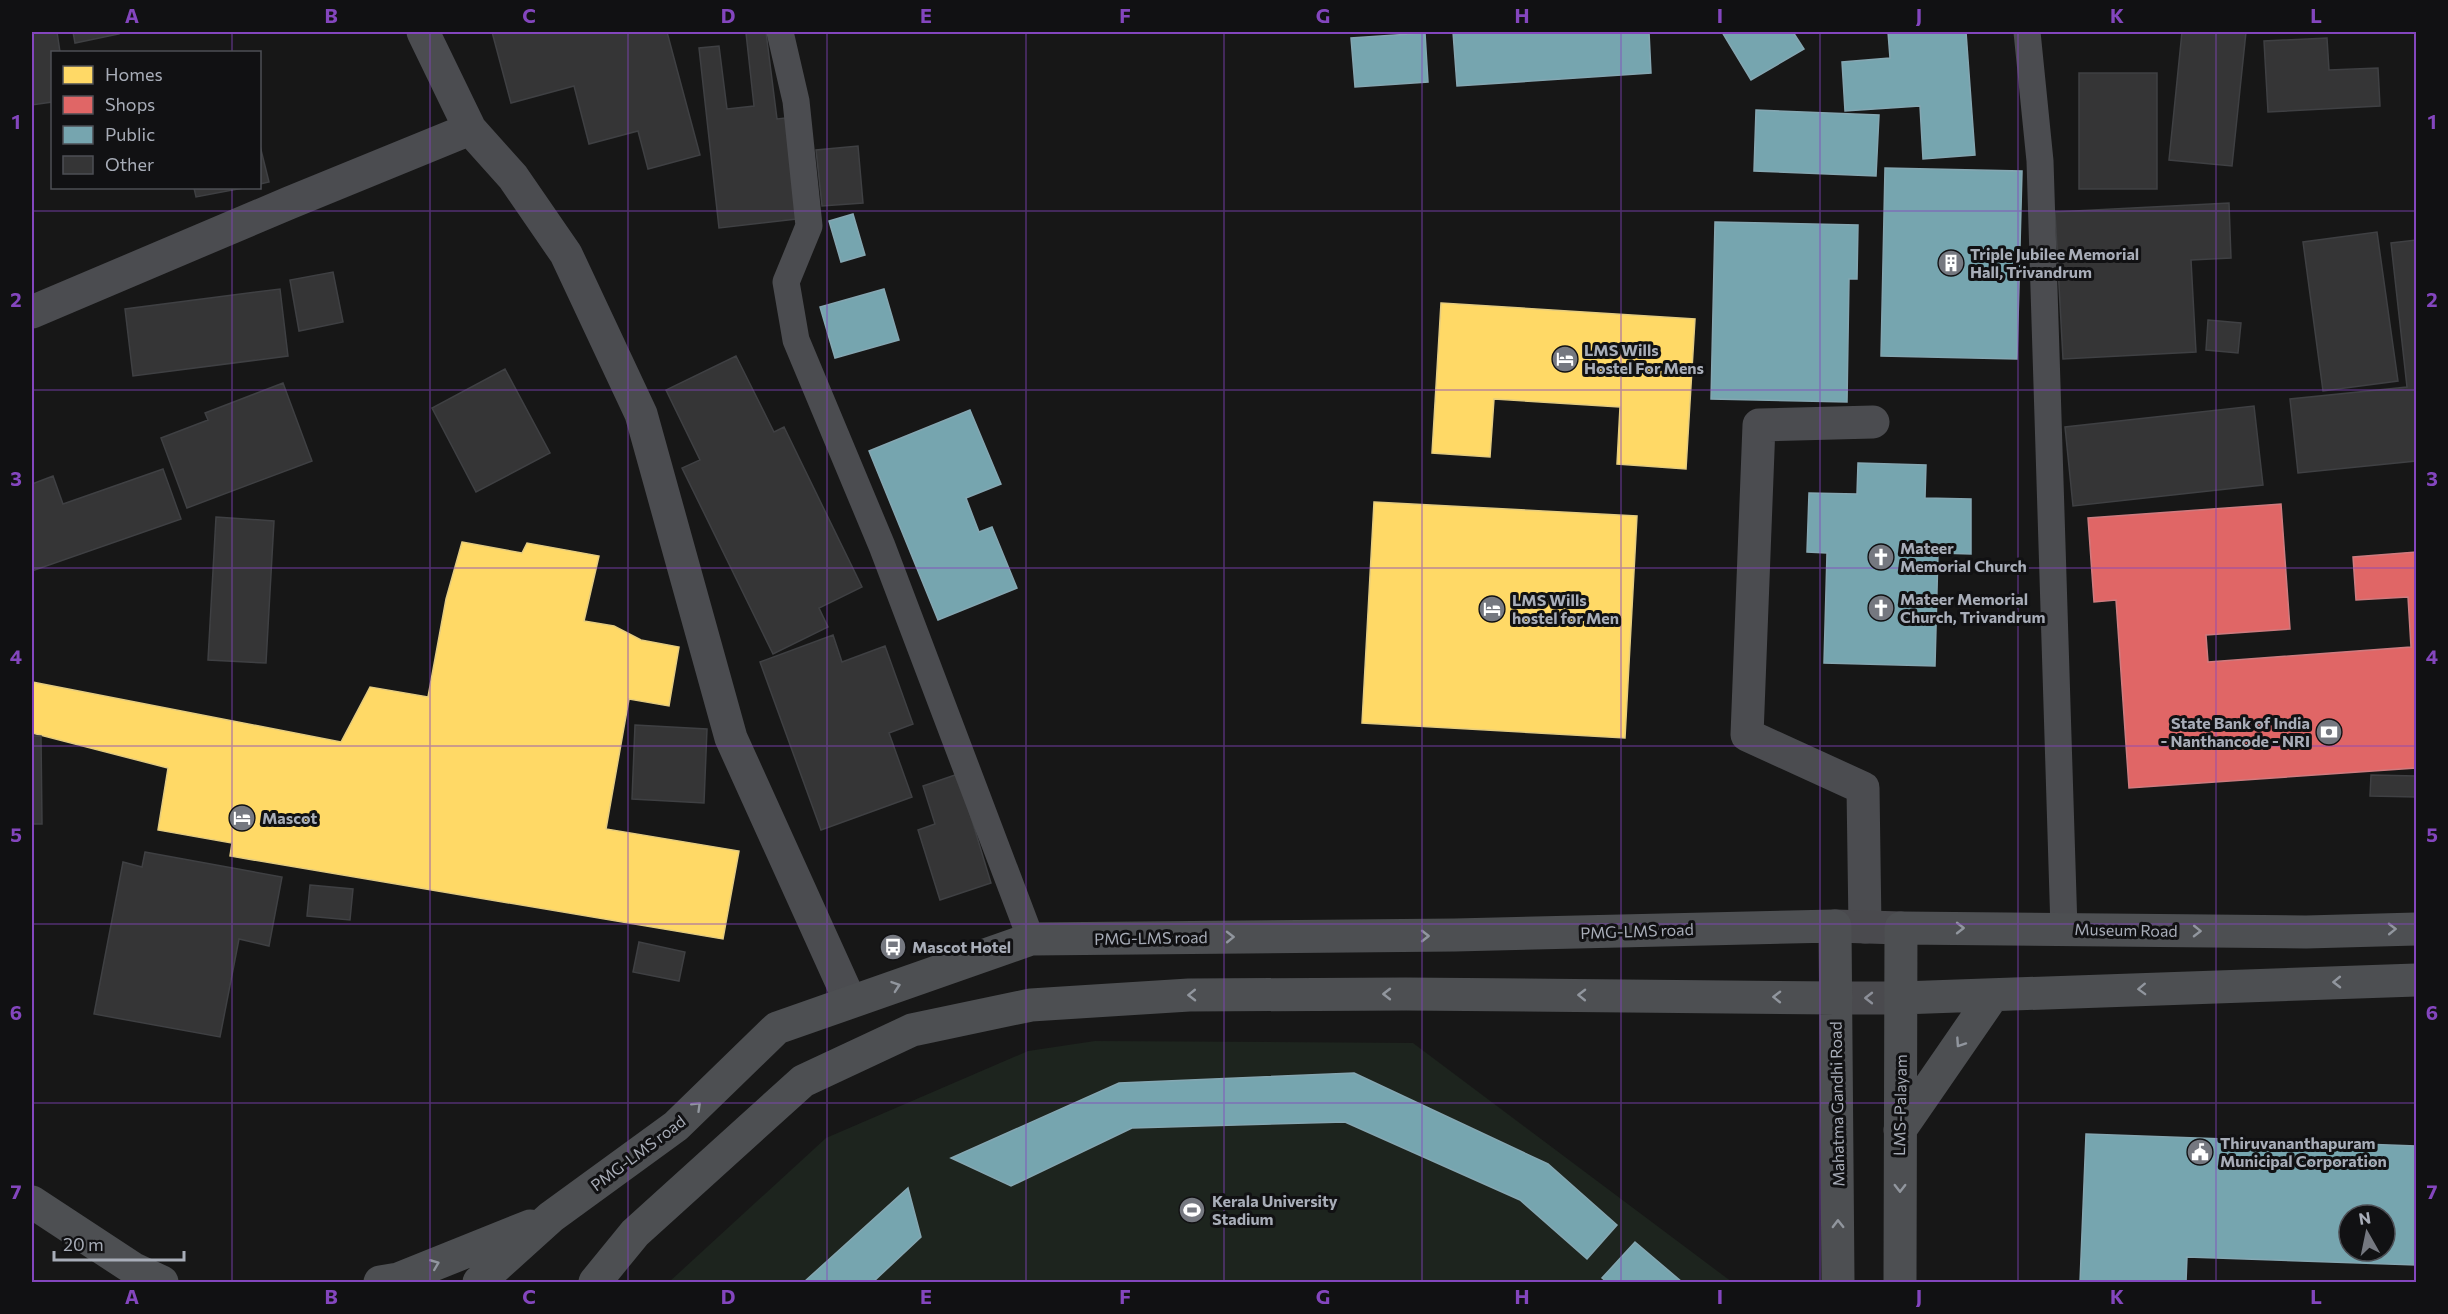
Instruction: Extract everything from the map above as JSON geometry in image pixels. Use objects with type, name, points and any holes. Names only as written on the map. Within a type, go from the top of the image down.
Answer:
[{"type":"main road","name":"PMG-LMS road","points":[[551,1217],[676,1126],[777,1028],[1031,939],[1455,936],[1850,926]]},
{"type":"main road","name":"Museum Road","points":[[1850,926],[2306,932],[2416,929]]},
{"type":"main road","name":"Mahatma Gandhi Road","points":[[1838,1282],[1836,998],[1850,926]]},
{"type":"main road","name":"LMS-Palayam","points":[[1900,1282],[1901,928]]},
{"type":"main road","points":[[595,1282],[634,1233],[803,1081],[912,1029],[1031,1005],[1189,995],[1406,994],[1901,998],[2416,980]]},
{"type":"main road","points":[[1900,1130],[1993,995]]},
{"type":"main road","points":[[32,1202],[135,1269],[162,1282]]},
{"type":"main road","points":[[380,1282],[398,1279],[551,1217]]},
{"type":"main road","points":[[478,1282],[551,1217]]},
{"type":"street","points":[[423,32],[470,129],[513,177],[566,254],[641,414],[731,738],[850,1001]]},
{"type":"street","points":[[32,312],[470,129]]},
{"type":"street","points":[[1850,926],[1863,788],[1747,735],[1759,425],[1873,422]]},
{"type":"lane","points":[[780,32],[796,101],[809,226],[786,282],[796,340],[882,546],[1031,939]]},
{"type":"lane","points":[[2026,32],[2040,161],[2064,929]]},
{"type":"shaded area","name":"Kerala University Stadium","points":[[1095,1041],[1413,1043],[1732,1282],[669,1282],[826,1138],[1028,1051]]},
{"type":"building: Homes","name":"LMS Wills Hostel For Mens","points":[[1441,303],[1695,319],[1686,469],[1617,464],[1620,407],[1494,399],[1490,457],[1432,453]]},
{"type":"building: Homes","points":[[1374,502],[1637,516],[1625,738],[1362,723]]},
{"type":"building: Homes","points":[[462,542],[522,553],[527,543],[599,556],[584,621],[614,626],[641,640],[679,647],[669,706],[629,699],[606,829],[739,851],[723,939],[230,856],[232,843],[158,830],[168,768],[32,733],[32,682],[341,742],[370,687],[428,697],[446,599]]},
{"type":"building: Shops","points":[[2281,504],[2290,629],[2206,635],[2208,662],[2411,647],[2408,597],[2356,600],[2353,557],[2416,552],[2416,768],[2129,788],[2116,600],[2094,602],[2088,518]]},
{"type":"building: Public","points":[[1453,32],[1649,32],[1651,73],[1457,86]]},
{"type":"building: Public","points":[[1722,32],[1793,32],[1804,49],[1751,80]]},
{"type":"building: Public","points":[[1888,32],[1966,32],[1975,155],[1923,159],[1920,106],[1845,111],[1842,62],[1890,58]]},
{"type":"building: Public","points":[[1425,33],[1428,82],[1355,87],[1351,38]]},
{"type":"building: Public","points":[[1756,110],[1879,115],[1876,176],[1754,171]]},
{"type":"building: Public","name":"Triple Jubilee Memorial Hall, Trivandrum","points":[[1885,168],[2022,171],[2017,359],[1881,356]]},
{"type":"building: Public","points":[[853,214],[865,255],[841,262],[829,221]]},
{"type":"building: Public","points":[[1715,222],[1858,225],[1857,279],[1849,279],[1847,402],[1711,399]]},
{"type":"building: Public","points":[[884,289],[899,340],[835,358],[820,307]]},
{"type":"building: Public","points":[[970,410],[1001,484],[966,498],[979,532],[992,527],[1017,588],[938,620],[869,451]]},
{"type":"building: Public","name":"Mateer Memorial Church, Trivandrum","points":[[1858,463],[1926,465],[1925,498],[1971,499],[1971,554],[1938,553],[1935,666],[1824,663],[1827,553],[1807,552],[1809,493],[1857,494]]},
{"type":"building: Public","points":[[1354,1073],[1548,1164],[1617,1225],[1587,1259],[1520,1200],[1345,1122],[1132,1128],[1011,1186],[951,1158],[1119,1083]]},
{"type":"building: Public","points":[[2086,1134],[2416,1146],[2416,1265],[2359,1263],[2397,1263],[2397,1203],[2337,1203],[2337,1262],[2187,1257],[2186,1282],[2080,1282]]},
{"type":"building: Public","points":[[908,1188],[921,1237],[873,1282],[804,1282]]},
{"type":"building: Public","points":[[1635,1242],[1682,1282],[1607,1282],[1602,1278]]},
{"type":"building: Other","points":[[32,32],[57,32],[60,51],[51,51],[51,102],[32,105]]},
{"type":"building: Other","points":[[73,32],[119,32],[119,34],[75,43]]},
{"type":"building: Other","points":[[492,32],[667,32],[700,155],[648,169],[638,131],[589,144],[574,86],[511,103]]},
{"type":"building: Other","points":[[766,32],[777,119],[794,117],[805,218],[719,228],[699,48],[719,46],[727,109],[754,106],[746,33]]},
{"type":"building: Other","points":[[2182,32],[2246,32],[2232,166],[2169,160]]},
{"type":"building: Other","points":[[2327,38],[2329,70],[2378,68],[2380,106],[2268,112],[2264,41]]},
{"type":"building: Other","points":[[2079,73],[2157,73],[2157,189],[2079,189]]},
{"type":"building: Other","points":[[858,146],[863,203],[822,206],[816,150]]},
{"type":"building: Other","points":[[261,150],[269,182],[261,184]]},
{"type":"building: Other","points":[[194,189],[238,189],[196,197]]},
{"type":"building: Other","points":[[2229,203],[2231,258],[2191,260],[2196,352],[2063,359],[2055,212]]},
{"type":"building: Other","points":[[2377,232],[2398,381],[2323,391],[2303,242]]},
{"type":"building: Other","points":[[2416,240],[2416,461],[2298,473],[2290,399],[2407,387],[2391,243]]},
{"type":"building: Other","points":[[333,272],[343,322],[299,331],[290,280]]},
{"type":"building: Other","points":[[280,289],[288,356],[133,376],[125,309]]},
{"type":"building: Other","points":[[2208,320],[2241,323],[2238,353],[2206,350]]},
{"type":"building: Other","points":[[736,356],[774,432],[784,427],[862,587],[819,608],[828,627],[773,654],[682,468],[700,460],[666,390]]},
{"type":"building: Other","points":[[505,369],[550,453],[476,492],[432,408]]},
{"type":"building: Other","points":[[283,383],[312,461],[187,508],[161,438],[208,420],[205,413]]},
{"type":"building: Other","points":[[2254,406],[2263,485],[2073,506],[2065,427]]},
{"type":"building: Other","points":[[163,469],[181,519],[32,571],[32,484],[53,476],[63,504]]},
{"type":"building: Other","points":[[216,517],[274,521],[266,663],[208,660]]},
{"type":"building: Other","points":[[833,635],[842,662],[885,646],[913,724],[889,733],[912,797],[821,830],[760,662]]},
{"type":"building: Other","points":[[635,725],[707,729],[704,803],[632,799]]},
{"type":"building: Other","points":[[32,736],[41,736],[42,824],[32,824]]},
{"type":"building: Other","points":[[958,774],[991,883],[940,900],[918,830],[935,824],[923,786]]},
{"type":"building: Other","points":[[2371,775],[2416,776],[2416,797],[2370,796]]},
{"type":"building: Other","points":[[145,852],[282,877],[269,946],[239,939],[220,1037],[94,1014],[123,862],[142,867]]},
{"type":"building: Other","points":[[310,885],[353,889],[350,920],[307,916]]},
{"type":"building: Other","points":[[639,942],[685,952],[679,981],[633,972]]},
{"type":"place","name":"Triple Jubilee Memorial Hall, Trivandrum","points":[[1951,263]]},
{"type":"place","name":"LMS Wills Hostel For Mens","points":[[1565,359]]},
{"type":"place","name":"Mateer Memorial Church","points":[[1881,557]]},
{"type":"place","name":"Mateer Memorial Church, Trivandrum","points":[[1881,608]]},
{"type":"place","name":"LMS Wills hostel for Men","points":[[1492,609]]},
{"type":"place","name":"State Bank of India - Nanthancode - NRI","points":[[2329,732]]},
{"type":"place","name":"Mascot","points":[[242,818]]},
{"type":"place","name":"Mascot Hotel","points":[[893,947]]},
{"type":"place","name":"Thiruvananthapuram Municipal Corporation","points":[[2200,1152]]},
{"type":"place","name":"Kerala University Stadium","points":[[1192,1210]]}]
